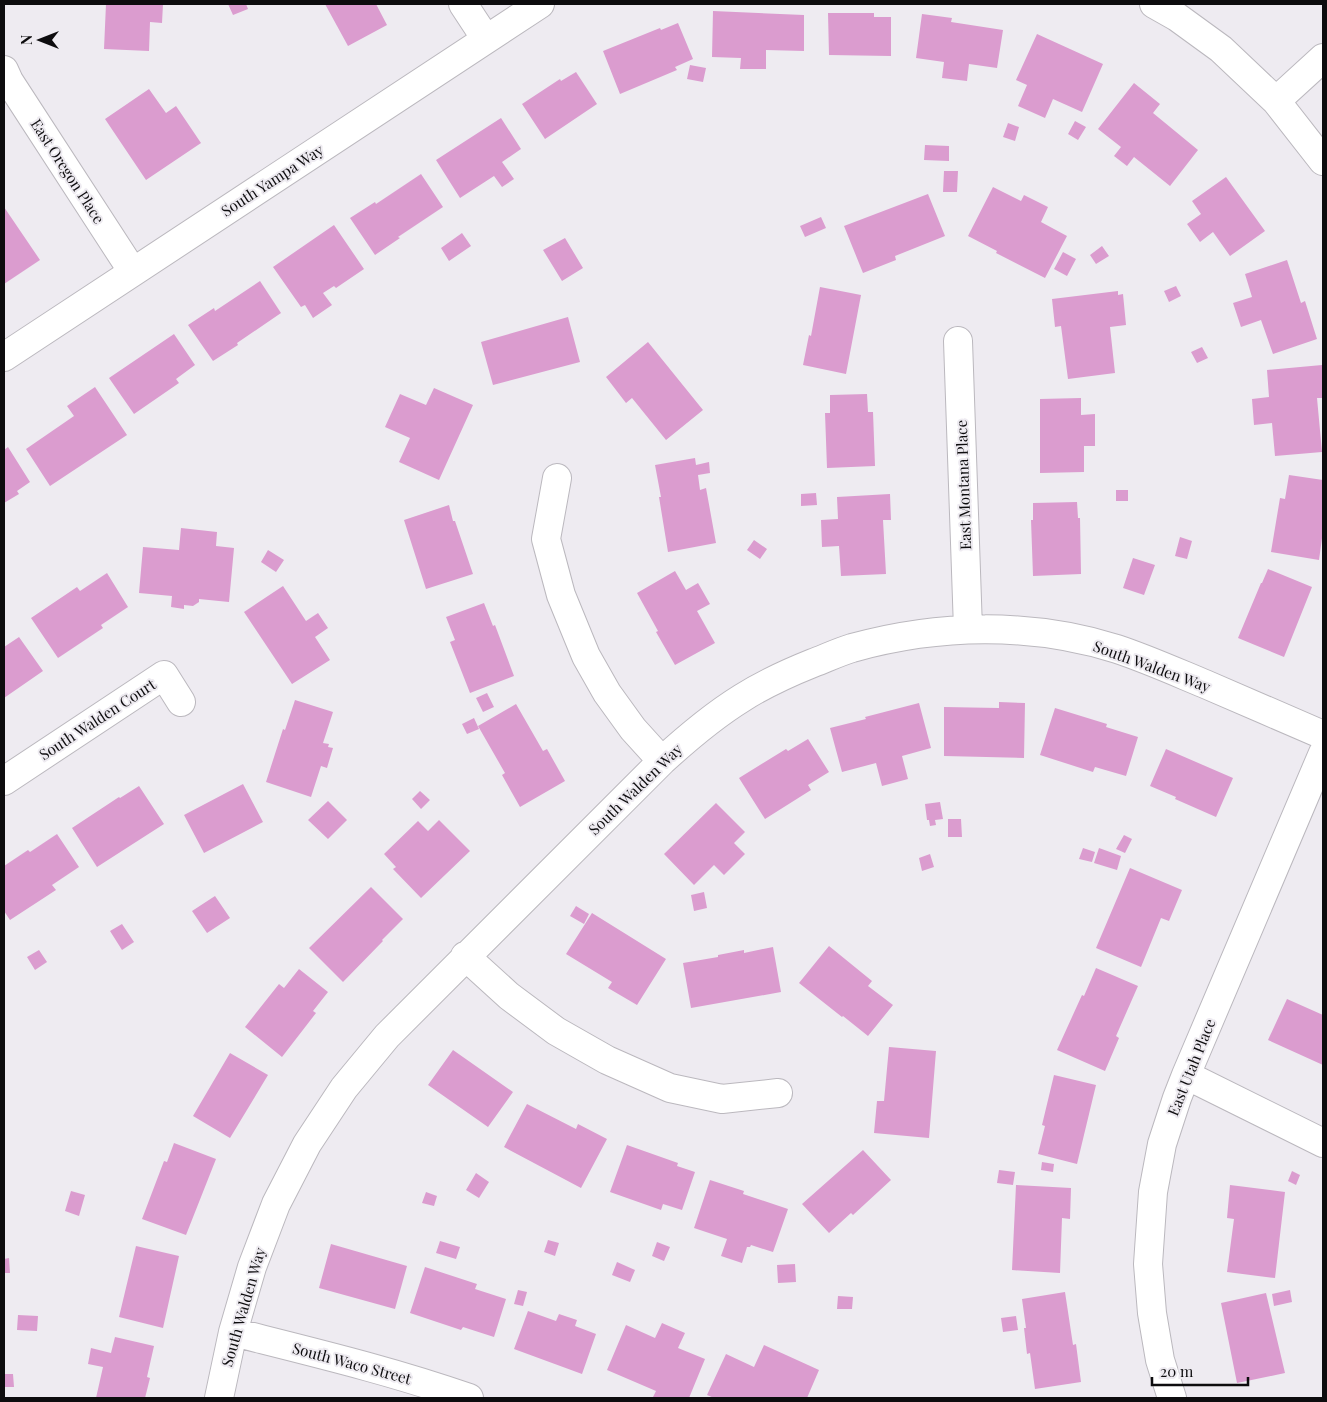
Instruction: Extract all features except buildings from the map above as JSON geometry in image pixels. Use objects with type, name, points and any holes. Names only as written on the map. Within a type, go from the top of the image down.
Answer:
[{"type":"street","points":[[463,4],[486,39]]},
{"type":"street","name":"South Yampa Way","points":[[4,358],[540,4]]},
{"type":"street","points":[[1154,4],[1177,17],[1221,49],[1276,101],[1323,161]]},
{"type":"street","points":[[1276,101],[1323,58]]},
{"type":"street","name":"East Oregon Place","points":[[4,70],[8,81],[133,272]]},
{"type":"street","name":"East Montana Place","points":[[958,341],[968,629]]},
{"type":"street","points":[[557,478],[546,539],[561,595],[586,656],[607,694],[633,729],[662,761]]},
{"type":"street","name":"South Walden Way","points":[[219,1398],[233,1332],[252,1267],[276,1204],[307,1144],[344,1088],[386,1036],[662,761],[711,719],[742,698],[784,674],[850,648],[897,637],[968,629],[1033,632],[1071,638],[1117,649],[1323,735]]},
{"type":"street","name":"South Walden Court","points":[[4,781],[164,675],[182,702]]},
{"type":"street","name":"East Utah Place","points":[[1172,1398],[1160,1360],[1152,1313],[1148,1264],[1153,1192],[1162,1144],[1186,1075],[1323,753]]},
{"type":"street","points":[[465,956],[509,996],[556,1031],[616,1064],[670,1088],[722,1099],[778,1094]]},
{"type":"street","points":[[1186,1075],[1323,1143]]},
{"type":"street","name":"South Waco Street","points":[[233,1332],[340,1359],[469,1398]]}]
